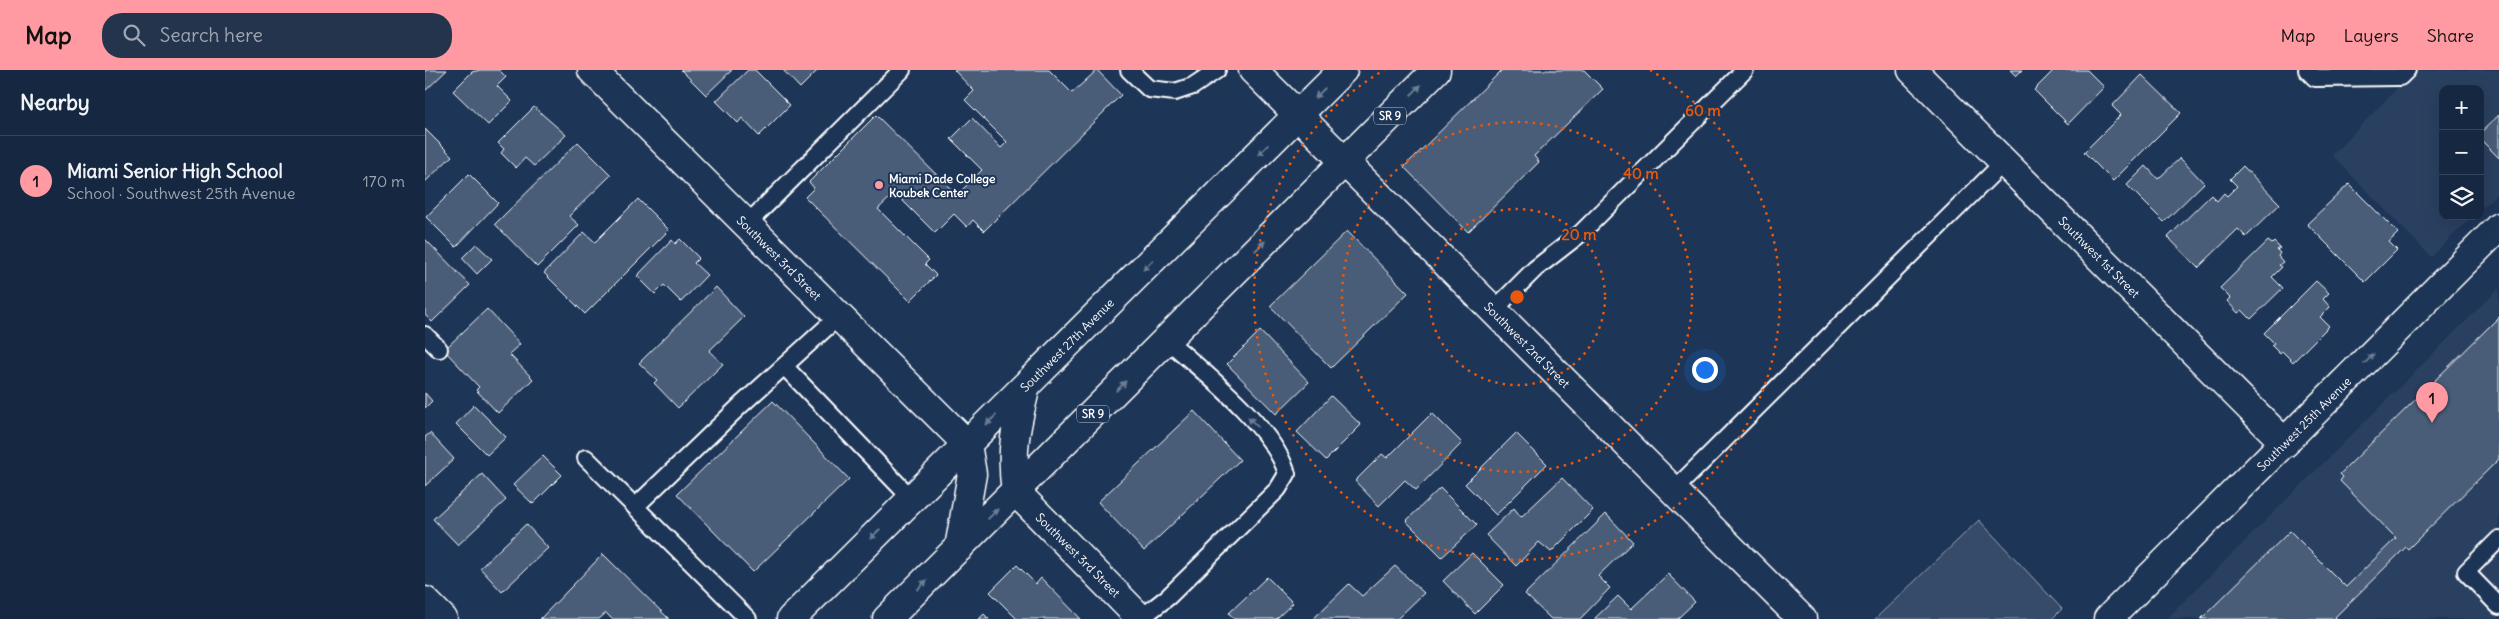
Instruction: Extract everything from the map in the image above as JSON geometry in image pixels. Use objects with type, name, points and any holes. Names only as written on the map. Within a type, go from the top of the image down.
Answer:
[{"type":"main road","name":"Southwest 3rd Street","points":[[592,70],[967,444]]},
{"type":"main road","name":"Southwest 2nd Street","points":[[1253,70],[1802,619]]},
{"type":"main road","name":"Southwest 27th Avenue","points":[[791,619],[1343,70]]},
{"type":"main road","name":"SR 9","points":[[887,619],[1436,70]]},
{"type":"main road","name":"Southwest 1st Street","points":[[1912,70],[2285,443]]},
{"type":"main road","name":"Southwest 25th Avenue","points":[[2108,619],[2499,228]]},
{"type":"main road","points":[[1016,492],[1012,463],[1015,431],[1026,386]]},
{"type":"main road","points":[[959,548],[973,474],[967,444]]},
{"type":"main road","name":"Southwest 3rd Street","points":[[1016,492],[1141,619]]},
{"type":"main road","points":[[425,601],[443,619]]},
{"type":"lane","points":[[746,225],[902,70]]},
{"type":"lane","points":[[1129,70],[1149,89],[1175,92],[1193,86],[1217,70]]},
{"type":"lane","points":[[1493,311],[1535,268],[1580,234],[1745,70]]},
{"type":"lane","points":[[2307,70],[2315,78],[2400,77],[2407,70]]},
{"type":"lane","points":[[1673,491],[2004,162]]},
{"type":"lane","points":[[635,507],[741,404],[785,367],[838,317]]},
{"type":"lane","points":[[425,335],[439,349]]},
{"type":"lane","points":[[1141,619],[1168,597],[1278,490],[1287,474],[1283,460],[1271,440],[1211,378],[1167,340]]},
{"type":"lane","points":[[785,367],[911,498]]},
{"type":"lane","points":[[586,458],[748,619]]},
{"type":"lane","points":[[2499,539],[2465,572],[2499,606]]},
{"type":"shaded area","points":[[2415,70],[2499,70],[2499,191],[2484,206],[2484,85],[2439,85],[2439,220],[2469,220],[2431,257],[2332,155]]},
{"type":"shaded area","points":[[2499,288],[2499,619],[2166,619],[2229,557]]},
{"type":"shaded area","points":[[1979,520],[2062,609],[2052,619],[1875,619]]},
{"type":"building","points":[[425,70],[447,70],[425,91]]},
{"type":"building","points":[[499,70],[506,77],[497,86],[512,101],[488,125],[453,91],[472,72]]},
{"type":"building","points":[[681,70],[732,70],[706,95]]},
{"type":"building","points":[[748,70],[755,70],[790,105],[759,136],[742,118],[738,123],[716,101]]},
{"type":"building","points":[[783,70],[818,70],[800,88]]},
{"type":"building","name":"Miami Dade College Koubek Center","points":[[954,70],[1049,70],[1072,93],[1097,70],[1121,95],[984,231],[973,220],[967,227],[954,214],[935,233],[895,193],[878,209],[929,260],[925,264],[936,275],[910,301],[805,197],[814,188],[809,182],[876,115],[957,195],[982,170],[951,139],[972,118],[1001,148],[1007,142],[965,100],[974,91]]},
{"type":"building","points":[[1502,70],[1584,70],[1603,89],[1534,156],[1539,162],[1468,232],[1404,167]]},
{"type":"building","points":[[2010,70],[2022,70],[2016,76]]},
{"type":"building","points":[[2054,70],[2087,70],[2104,87],[2068,124],[2034,90]]},
{"type":"building","points":[[2142,75],[2181,113],[2113,181],[2084,152],[2121,115],[2112,106]]},
{"type":"building","points":[[534,107],[566,135],[534,166],[525,158],[516,168],[501,153],[504,149],[498,143]]},
{"type":"building","points":[[2499,115],[2499,158],[2484,143],[2484,129]]},
{"type":"building","points":[[425,129],[452,156],[425,182]]},
{"type":"building","points":[[578,142],[611,175],[569,216],[579,225],[537,267],[495,224]]},
{"type":"building","points":[[2180,158],[2204,183],[2164,222],[2127,185],[2146,166],[2158,179]]},
{"type":"building","points":[[2243,166],[2280,204],[2246,237],[2238,229],[2198,268],[2168,237],[2211,195],[2217,201],[2224,193],[2227,196],[2237,186],[2230,179]]},
{"type":"building","points":[[469,174],[498,203],[456,247],[426,217]]},
{"type":"building","points":[[2349,184],[2398,233],[2389,242],[2397,250],[2365,282],[2307,224]]},
{"type":"building","points":[[638,199],[669,230],[585,314],[544,273],[584,232],[595,242]]},
{"type":"building","points":[[1347,231],[1408,293],[1331,368],[1270,306]]},
{"type":"building","points":[[425,239],[470,285],[432,322],[425,315]]},
{"type":"building","points":[[680,239],[699,258],[694,263],[707,275],[681,302],[664,285],[655,294],[637,276],[672,240],[675,244]]},
{"type":"building","points":[[2268,241],[2272,244],[2274,242],[2280,248],[2277,250],[2280,253],[2278,256],[2283,262],[2279,265],[2282,267],[2272,277],[2283,288],[2251,319],[2242,310],[2238,313],[2227,301],[2230,298],[2220,288]]},
{"type":"building","points":[[476,244],[492,259],[477,274],[462,258]]},
{"type":"building","points":[[2316,281],[2329,293],[2323,299],[2330,307],[2320,317],[2329,326],[2293,362],[2282,351],[2280,354],[2271,345],[2274,343],[2264,333]]},
{"type":"building","points":[[716,287],[744,317],[709,351],[723,364],[678,408],[654,383],[657,380],[639,363]]},
{"type":"building","points":[[487,309],[520,344],[509,354],[533,379],[498,413],[476,390],[479,387],[444,350]]},
{"type":"building","points":[[2499,317],[2499,459],[2408,549],[2406,547],[2335,617],[2337,619],[2201,619],[2290,531],[2346,587],[2396,538],[2340,481],[2343,477],[2340,474]]},
{"type":"building","points":[[1260,331],[1309,382],[1276,414],[1227,364]]},
{"type":"building","points":[[425,393],[432,401],[425,408]]},
{"type":"building","points":[[1331,396],[1361,425],[1326,460],[1297,432]]},
{"type":"building","points":[[773,401],[849,479],[753,572],[677,494]]},
{"type":"building","points":[[474,405],[506,437],[487,455],[456,424]]},
{"type":"building","points":[[1194,411],[1240,460],[1144,551],[1098,502]]},
{"type":"building","points":[[1432,413],[1462,443],[1416,490],[1405,480],[1379,506],[1355,481],[1382,454],[1387,458]]},
{"type":"building","points":[[430,433],[454,459],[425,486],[425,437]]},
{"type":"building","points":[[1516,433],[1547,464],[1496,515],[1465,484]]},
{"type":"building","points":[[543,456],[562,475],[533,504],[513,485]]},
{"type":"building","points":[[482,474],[506,500],[458,545],[433,519]]},
{"type":"building","points":[[1562,478],[1593,510],[1551,552],[1539,542],[1516,566],[1486,535],[1514,508],[1521,517]]},
{"type":"building","points":[[1440,488],[1477,525],[1442,557],[1406,521]]},
{"type":"building","points":[[1606,514],[1633,542],[1598,576],[1610,588],[1580,619],[1551,619],[1525,594]]},
{"type":"building","points":[[526,524],[548,548],[502,592],[480,568]]},
{"type":"building","points":[[1472,553],[1504,585],[1475,614],[1443,581]]},
{"type":"building","points":[[603,554],[669,619],[612,619],[606,613],[599,619],[540,619]]},
{"type":"building","points":[[1017,565],[1036,584],[1041,578],[1081,619],[1017,619],[990,592]]},
{"type":"building","points":[[1395,566],[1424,593],[1397,619],[1313,619],[1349,584],[1362,596]]},
{"type":"building","points":[[1668,574],[1695,602],[1677,619],[1594,619],[1618,596],[1631,609]]},
{"type":"building","points":[[1267,577],[1293,603],[1276,619],[1234,619],[1229,613]]},
{"type":"building","points":[[984,614],[989,619],[979,619]]},
{"type":"place","name":"Miami Dade College Koubek Center","points":[[879,185]]},
{"type":"place","name":"Miami Senior High School","points":[[2432,423]]}]
